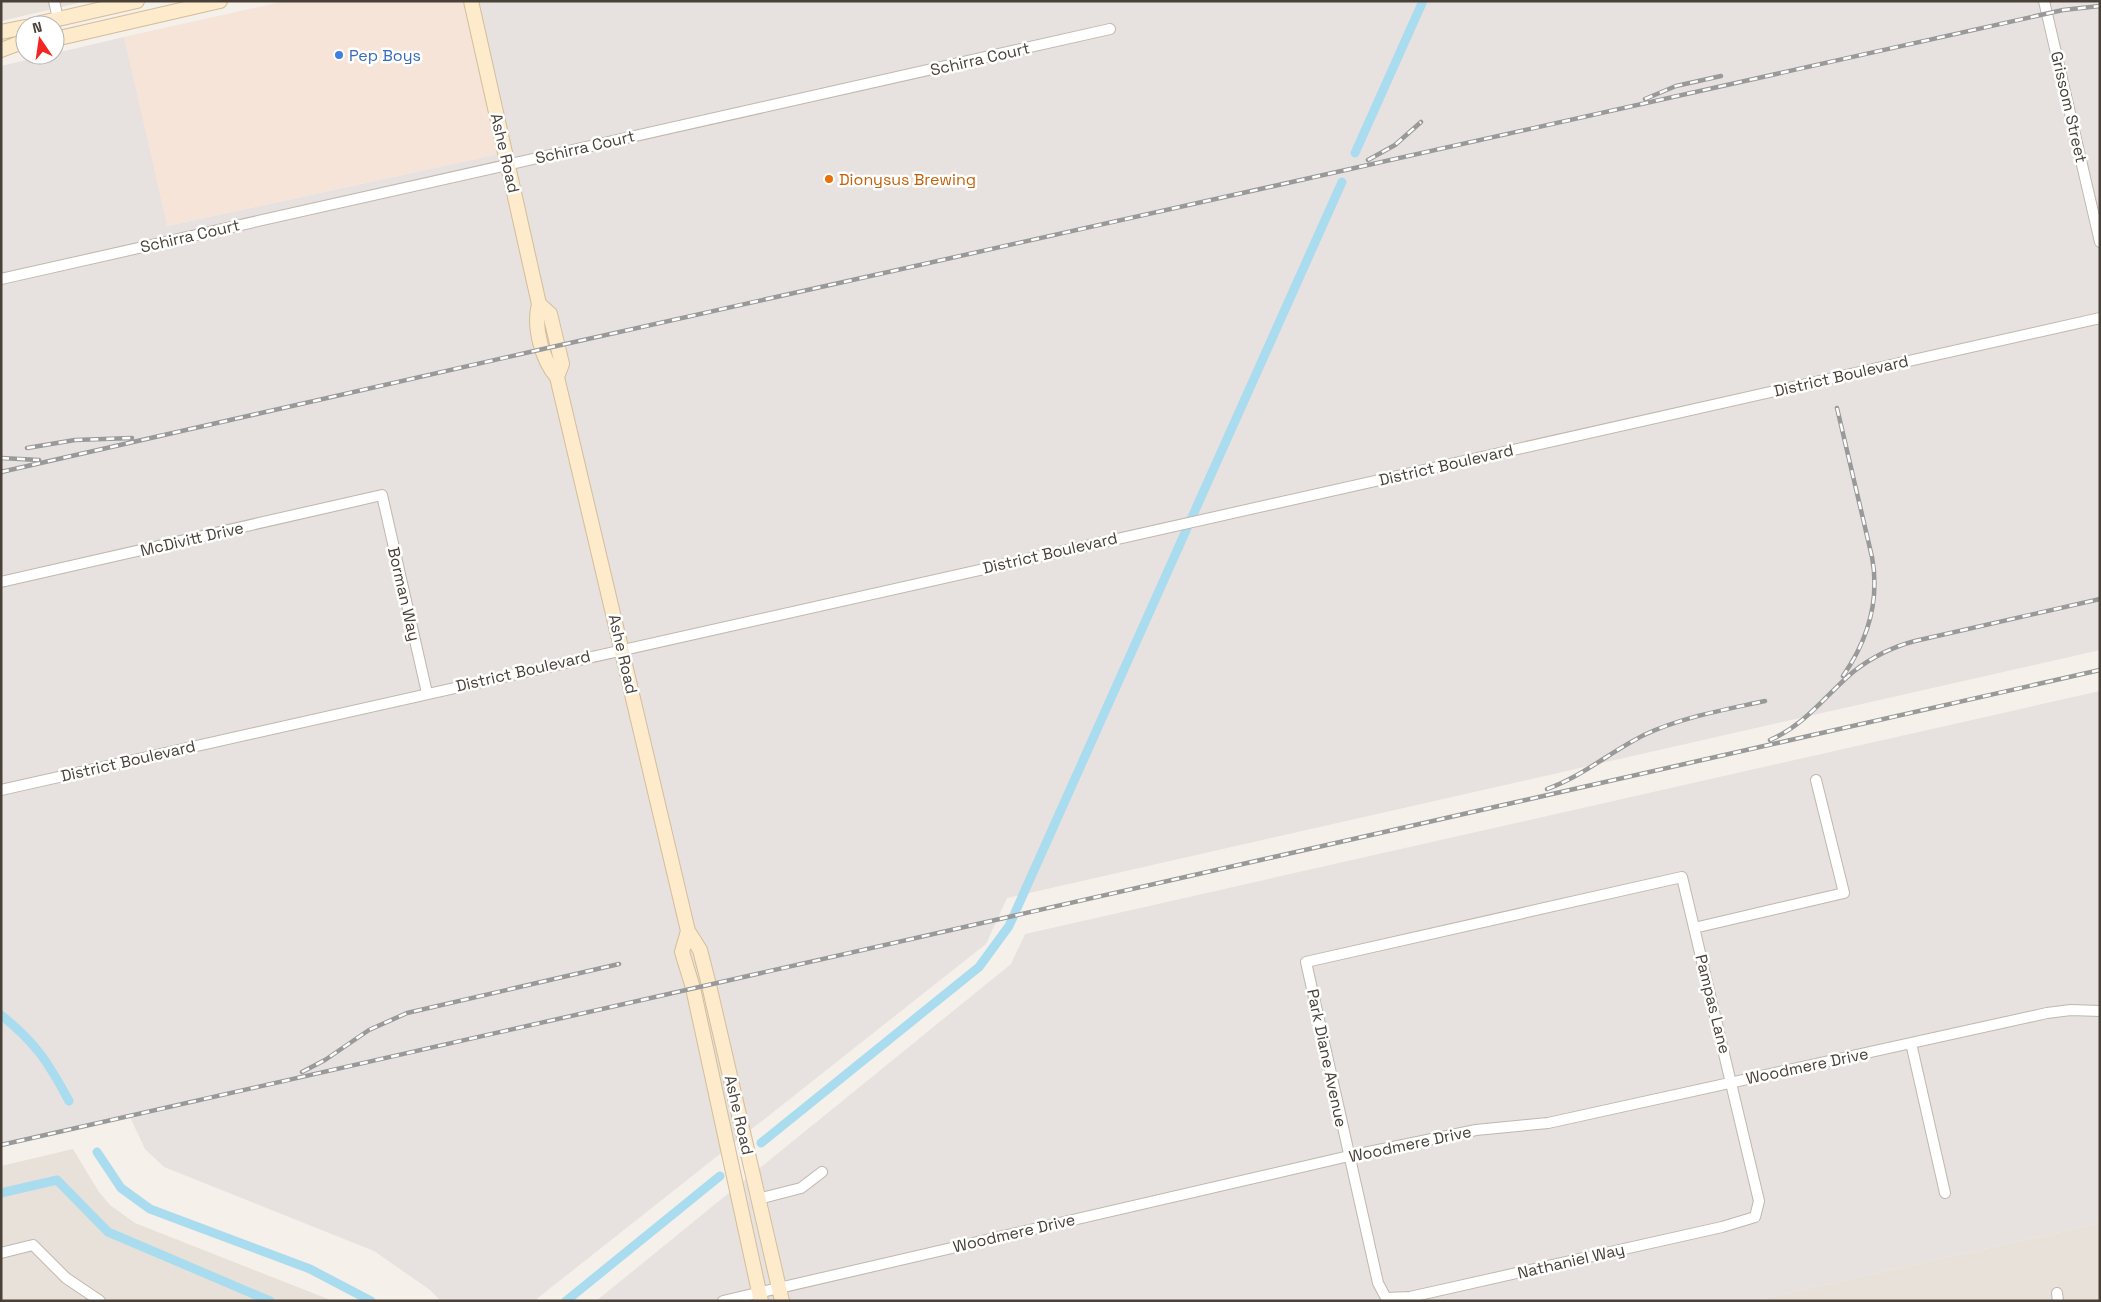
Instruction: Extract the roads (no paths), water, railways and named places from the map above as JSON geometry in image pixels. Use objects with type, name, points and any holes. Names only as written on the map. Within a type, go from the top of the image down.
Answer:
[{"type":"street","points":[[54,1],[55,15]]},
{"type":"street","points":[[65,21],[137,1]]},
{"type":"street","points":[[98,29],[100,23],[144,1]]},
{"type":"street","points":[[65,37],[195,4],[220,1]]},
{"type":"street","name":"Ashe Road","points":[[471,1],[539,304],[536,316],[543,349],[548,367],[557,377],[688,932],[700,950],[782,1301]]},
{"type":"street","name":"Grissom Street","points":[[2044,1],[2100,242]]},
{"type":"street","points":[[1,32],[15,29]]},
{"type":"street","name":"Schirra Court","points":[[1,279],[1110,29]]},
{"type":"street","points":[[1,50],[15,45]]},
{"type":"street","points":[[1,50],[15,48]]},
{"type":"street","name":"District Boulevard","points":[[1,790],[621,649],[2100,318]]},
{"type":"street","name":"McDivitt Drive","points":[[1,582],[382,496]]},
{"type":"street","name":"Borman Way","points":[[382,496],[427,693]]},
{"type":"street","points":[[1694,928],[1844,893],[1816,780]]},
{"type":"street","name":"Pampas Lane","points":[[1306,962],[1682,877],[1759,1201],[1755,1218]]},
{"type":"street","name":"Ashe Road","points":[[688,932],[682,952],[693,988],[728,1159],[760,1296]]},
{"type":"street","name":"Park Diane Avenue","points":[[1306,962],[1378,1283],[1386,1298]]},
{"type":"street","name":"Woodmere Drive","points":[[723,1301],[760,1296],[779,1287],[1349,1156],[1476,1130],[1548,1123],[2047,1013],[2070,1010],[2100,1011]]},
{"type":"street","points":[[1911,1043],[1944,1193]]},
{"type":"street","points":[[758,1199],[801,1188],[822,1172]]},
{"type":"street","name":"Nathaniel Way","points":[[1386,1298],[1410,1297],[1755,1218]]},
{"type":"street","points":[[1,1253],[33,1246],[55,1269],[84,1292],[100,1301]]},
{"type":"street","points":[[78,1301],[84,1292]]},
{"type":"waterway","points":[[1355,153],[1423,1]]},
{"type":"waterway","points":[[761,1143],[979,967],[1009,926],[1342,182]]},
{"type":"waterway","points":[[1,1015],[40,1054],[69,1101]]},
{"type":"waterway","points":[[97,1152],[121,1188],[150,1209],[310,1269],[371,1301]]},
{"type":"waterway","points":[[566,1301],[720,1176]]},
{"type":"waterway","points":[[1,1193],[57,1180],[108,1232],[270,1301]]},
{"type":"railway","points":[[1,472],[543,349],[2063,10],[2100,6]]},
{"type":"railway","points":[[1645,99],[1676,86],[1721,76]]},
{"type":"railway","points":[[1368,160],[1395,145],[1421,122]]},
{"type":"railway","points":[[1837,408],[1872,557],[1874,573],[1873,604],[1870,619],[1859,648],[1843,676]]},
{"type":"railway","points":[[27,448],[75,440],[132,438]]},
{"type":"railway","points":[[1,458],[39,460]]},
{"type":"railway","points":[[1770,740],[1804,718],[1853,672],[1890,649],[1915,641],[2100,599]]},
{"type":"railway","points":[[1,1145],[2100,670]]},
{"type":"railway","points":[[1547,789],[1585,771],[1644,735],[1658,729],[1703,715],[1765,701]]},
{"type":"railway","points":[[302,1072],[325,1060],[369,1030],[407,1013],[619,964]]},
{"type":"place","name":"Pep Boys","points":[[339,55]]},
{"type":"place","name":"Dionysus Brewing","points":[[829,179]]}]
